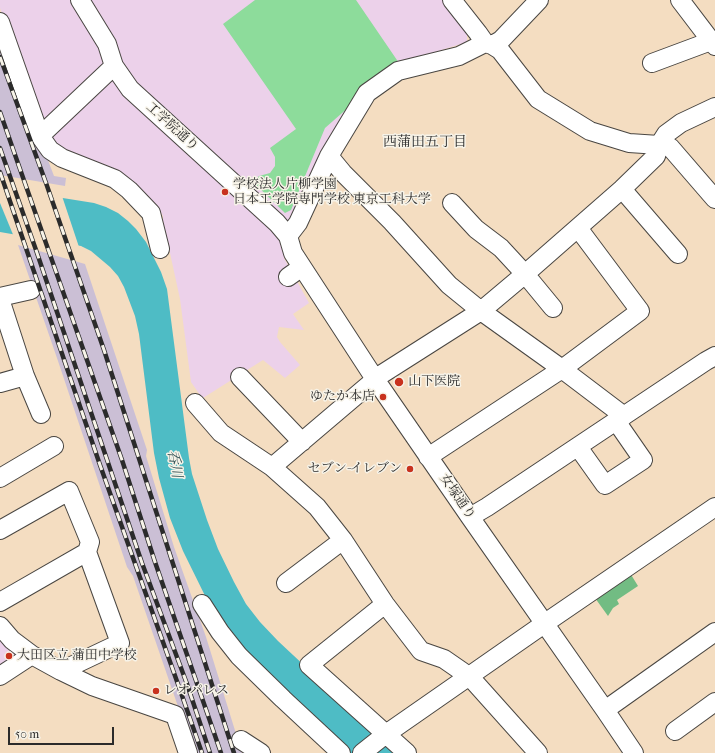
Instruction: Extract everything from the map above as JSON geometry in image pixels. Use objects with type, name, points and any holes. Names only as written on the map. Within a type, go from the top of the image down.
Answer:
[{"type":"street","name":"工学院通り","points":[[80,0],[107,44],[114,66],[130,89],[277,223],[288,236]]},
{"type":"street","points":[[452,0],[488,44],[500,50],[538,99],[590,131],[628,143],[670,147],[715,199]]},
{"type":"street","points":[[288,236],[298,223],[329,156],[367,93],[398,71],[459,56],[501,40],[539,0]]},
{"type":"street","points":[[652,63],[713,43],[680,0]]},
{"type":"street","points":[[0,22],[40,136],[50,150],[62,158],[115,179],[129,190],[151,213],[160,249]]},
{"type":"street","points":[[40,136],[114,66]]},
{"type":"street","points":[[272,467],[375,379],[480,311],[525,274],[622,189],[656,156],[659,145],[666,134],[680,123],[715,107]]},
{"type":"street","points":[[329,156],[343,173],[392,222],[449,285],[480,311],[562,369],[620,419],[643,460],[605,486],[578,447]]},
{"type":"street","points":[[622,189],[678,254]]},
{"type":"street","points":[[452,203],[476,229],[501,248],[553,308]]},
{"type":"street","points":[[428,457],[562,369],[640,311],[578,228]]},
{"type":"street","name":"女塚通り","points":[[288,236],[293,253],[295,272],[375,379],[634,753]]},
{"type":"street","points":[[31,290],[0,298],[25,376],[41,414]]},
{"type":"street","points":[[470,517],[715,356]]},
{"type":"street","points":[[0,383],[25,376]]},
{"type":"street","points":[[240,377],[302,442]]},
{"type":"street","points":[[195,403],[221,433],[272,467],[318,507],[343,540],[385,604],[421,650],[444,659],[470,677],[538,753]]},
{"type":"street","points":[[0,478],[54,446]]},
{"type":"street","points":[[0,530],[69,490],[90,542],[87,552],[120,643],[61,671]]},
{"type":"street","points":[[362,753],[643,554],[715,507]]},
{"type":"street","points":[[286,583],[343,540]]},
{"type":"street","points":[[0,602],[87,552]]},
{"type":"street","points":[[202,604],[220,632],[239,656],[341,753]]},
{"type":"street","points":[[385,604],[309,665],[385,736],[407,753]]},
{"type":"street","points":[[0,626],[12,640],[32,655],[61,671],[92,686],[175,715],[188,753]]},
{"type":"street","points":[[605,710],[712,641]]},
{"type":"street","points":[[0,676],[32,655]]},
{"type":"street","points":[[674,731],[715,702]]},
{"type":"street","points":[[241,740],[261,753]]},
{"type":"shaded area","name":"学校法人片柳学園 日本工学院専門学校 東京工科大学","points":[[0,0],[445,0],[467,28],[467,42],[404,62],[365,91],[290,235],[284,258],[309,303],[293,314],[304,330],[279,327],[277,337],[300,365],[285,378],[263,360],[203,398],[200,395],[191,382],[180,299],[163,216],[158,208],[66,151],[46,136],[0,8]]},
{"type":"shaded area","points":[[0,34],[54,176],[66,178],[65,186],[0,175]]},
{"type":"shaded area","points":[[18,245],[85,264],[147,450],[146,456],[174,547],[206,637],[242,753],[194,753],[133,576],[127,567]]},
{"type":"shaded area","name":"大田区立 蒲田中学校","points":[[0,637],[18,653],[18,658],[0,672]]},
{"type":"green space","points":[[255,0],[356,0],[399,63],[325,128],[291,210],[285,213],[253,182],[259,176],[270,173],[275,166],[275,157],[270,148],[296,129],[223,24]]},
{"type":"green space","points":[[630,573],[638,586],[617,600],[619,604],[613,608],[608,616],[595,598]]},
{"type":"water","name":"呑川","points":[[0,188],[94,203],[106,207],[118,213],[128,221],[146,242],[161,272],[167,289],[192,474],[218,549],[234,582],[246,604],[278,641],[398,753],[351,753],[265,673],[214,614],[183,551],[170,518],[154,453],[139,334],[135,316],[124,287],[118,276],[110,267],[91,251],[81,246],[0,232]]},
{"type":"pier","points":[[0,186],[62,196],[79,247],[14,237],[0,203]]},
{"type":"railway","points":[[0,57],[46,183],[104,350],[234,753]]},
{"type":"railway","points":[[0,112],[122,460],[155,562],[221,753]]},
{"type":"railway","points":[[0,148],[142,563],[187,684],[210,753]]},
{"type":"railway","points":[[0,172],[100,465],[202,753]]},
{"type":"place","name":"学校法人片柳学園 日本工学院専門学校 東京工科大学","points":[[225,192]]},
{"type":"place","name":"山下医院","points":[[399,382]]},
{"type":"place","name":"ゆたか本店","points":[[383,397]]},
{"type":"place","name":"セブン-イレブン","points":[[410,469]]},
{"type":"place","name":"大田区立 蒲田中学校","points":[[9,656]]},
{"type":"place","name":"レオパレス","points":[[156,691]]},
{"type":"district","name":"西蒲田五丁目","points":[[425,143]]}]
